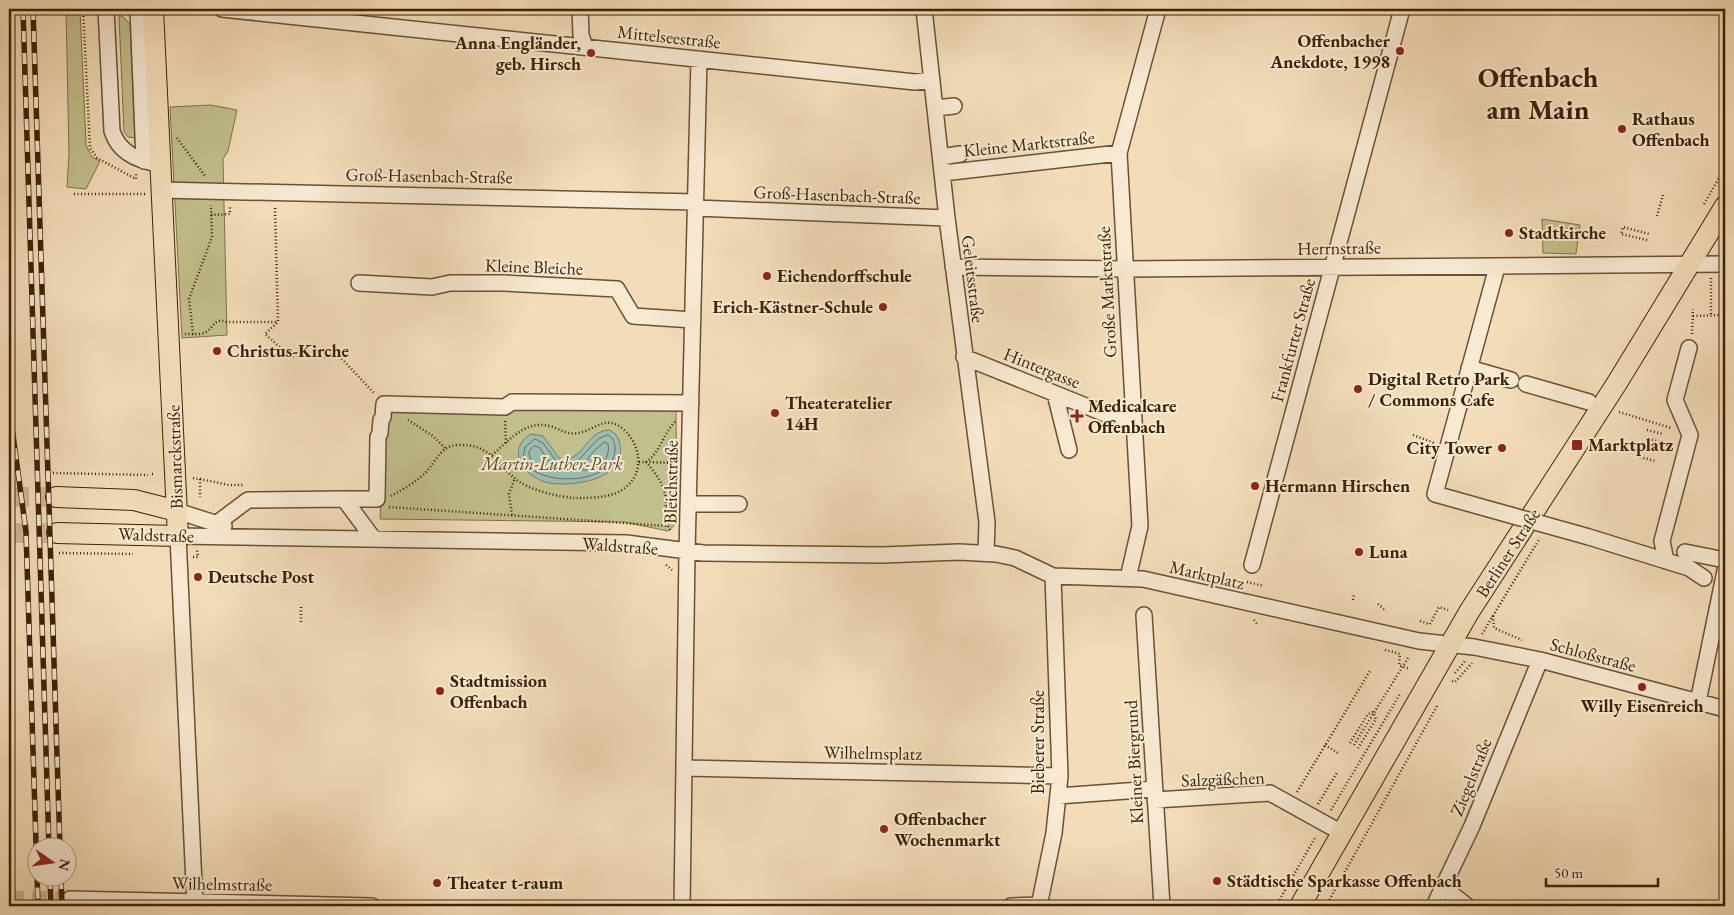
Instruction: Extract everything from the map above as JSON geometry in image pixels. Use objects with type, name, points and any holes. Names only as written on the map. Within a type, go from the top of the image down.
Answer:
[{"type":"main road","name":"Bismarckstraße","points":[[146,17],[154,192],[170,336],[178,536]]},
{"type":"main road","name":"Berliner Straße","points":[[1300,906],[1450,644],[1617,383],[1725,206]]},
{"type":"main road","name":"Waldstraße","points":[[56,498],[134,500],[177,511]]},
{"type":"main road","name":"Waldstraße","points":[[57,533],[178,536]]},
{"type":"street","points":[[106,9],[112,131],[118,145],[152,162]]},
{"type":"street","points":[[107,32],[116,9]]},
{"type":"street","points":[[127,9],[146,17]]},
{"type":"street","name":"Mittelseestraße","points":[[222,9],[915,82],[932,80]]},
{"type":"street","points":[[580,9],[581,35],[585,47]]},
{"type":"street","name":"Geleitsstraße","points":[[924,9],[964,357],[987,522],[986,553]]},
{"type":"street","name":"Große Marktstraße","points":[[1128,578],[1140,526],[1119,153],[1158,9]]},
{"type":"street","name":"Frankfurter Straße","points":[[1252,565],[1402,9]]},
{"type":"street","name":"Bleichstraße","points":[[682,906],[686,768],[687,552],[699,59]]},
{"type":"street","points":[[936,108],[954,106]]},
{"type":"street","name":"Kleine Marktstraße","points":[[942,173],[1119,153]]},
{"type":"street","points":[[941,157],[960,154]]},
{"type":"street","name":"Groß-Hasenbach-Straße","points":[[154,192],[274,191],[696,205],[947,218]]},
{"type":"street","name":"Herrnstraße","points":[[953,267],[1125,269],[1718,264]]},
{"type":"street","points":[[1497,267],[1435,494],[1472,499],[1595,535],[1689,568],[1704,578]]},
{"type":"street","name":"Kleine Bleiche","points":[[358,283],[432,287],[450,283],[617,288],[633,316],[693,320]]},
{"type":"street","points":[[1666,561],[1662,541],[1690,435],[1675,400],[1688,348]]},
{"type":"street","name":"Hintergasse","points":[[964,357],[1133,425]]},
{"type":"street","points":[[1469,368],[1511,380]]},
{"type":"street","points":[[1526,384],[1589,402]]},
{"type":"street","points":[[1055,394],[1069,450]]},
{"type":"street","points":[[216,524],[238,505],[256,498],[377,499],[378,437],[381,420],[387,404],[505,407],[512,402],[691,403]]},
{"type":"street","points":[[344,499],[373,538]]},
{"type":"street","points":[[689,504],[740,504]]},
{"type":"street","name":"Waldstraße","points":[[177,511],[254,536]]},
{"type":"street","name":"Waldstraße","points":[[178,536],[626,543],[687,552],[883,555],[986,553]]},
{"type":"street","name":"Bismarckstraße","points":[[178,536],[195,904]]},
{"type":"street","points":[[1685,552],[1725,560]]},
{"type":"street","name":"Marktplatz","points":[[986,553],[1016,558],[1053,576],[1143,579],[1419,641],[1450,644]]},
{"type":"street","points":[[1698,702],[1725,571]]},
{"type":"street","name":"Bieberer Straße","points":[[1040,906],[1054,832],[1060,776],[1053,576]]},
{"type":"street","name":"Kleiner Biergrund","points":[[1144,615],[1162,906]]},
{"type":"street","name":"Schloßstraße","points":[[1450,644],[1540,660],[1725,710]]},
{"type":"street","name":"Ziegelstraße","points":[[1434,906],[1472,826],[1540,660]]},
{"type":"street","name":"Wilhelmsplatz","points":[[686,768],[1060,776]]},
{"type":"street","name":"Salzgäßchen","points":[[1058,796],[1270,794],[1342,833]]},
{"type":"street","points":[[1443,887],[1467,906]]},
{"type":"street","name":"Wilhelmstraße","points":[[70,899],[195,904],[372,906]]},
{"type":"street","points":[[1011,906],[1040,906]]},
{"type":"path","points":[[83,9],[90,148],[94,156],[136,179]]},
{"type":"path","points":[[177,137],[221,192],[230,214],[211,214]]},
{"type":"path","points":[[274,191],[278,322],[266,334],[290,356],[341,358],[387,404],[405,419],[433,436],[445,448]]},
{"type":"path","points":[[74,194],[154,192]]},
{"type":"path","points":[[1657,216],[1662,195]]},
{"type":"path","points":[[192,334],[189,299],[212,238],[211,208]]},
{"type":"path","points":[[1647,240],[1621,234],[1622,230],[1623,227],[1649,234]]},
{"type":"path","points":[[1711,316],[1718,264]]},
{"type":"path","points":[[1692,332],[1693,309]]},
{"type":"path","points":[[1693,316],[1725,315]]},
{"type":"path","points":[[170,336],[206,332],[216,321],[221,320],[227,322],[278,322]]},
{"type":"path","points":[[505,407],[506,443]]},
{"type":"path","points":[[1618,411],[1665,426]]},
{"type":"path","points":[[646,462],[654,456],[671,425],[680,417]]},
{"type":"path","points":[[377,499],[394,494],[421,477],[445,448],[468,445],[492,455],[515,478],[531,487],[564,496],[604,496],[617,493],[631,483],[639,462],[639,453],[632,438],[612,422],[602,422],[573,434],[548,425],[535,424],[526,428],[492,455]]},
{"type":"path","points":[[1647,430],[1663,434]]},
{"type":"path","points":[[1413,435],[1448,447]]},
{"type":"path","points":[[1645,438],[1660,442]]},
{"type":"path","points":[[1642,448],[1658,452]]},
{"type":"path","points":[[1640,457],[1655,461]]},
{"type":"path","points":[[639,462],[679,463]]},
{"type":"path","points":[[646,462],[653,470],[665,493],[667,526],[672,532]]},
{"type":"path","points":[[53,473],[152,474]]},
{"type":"path","points":[[189,478],[229,485]]},
{"type":"path","points":[[512,515],[509,494],[515,478]]},
{"type":"path","points":[[200,479],[200,497]]},
{"type":"path","points":[[377,499],[391,509],[667,526]]},
{"type":"path","points":[[179,557],[198,557],[197,546]]},
{"type":"path","points":[[59,553],[136,554]]},
{"type":"path","points":[[666,566],[672,570]]},
{"type":"path","points":[[1247,582],[1264,586]]},
{"type":"path","points":[[1353,600],[1354,595]]},
{"type":"path","points":[[1378,604],[1386,611]]},
{"type":"path","points":[[301,606],[301,622]]},
{"type":"path","points":[[1427,628],[1439,607],[1448,610]]},
{"type":"path","points":[[1420,621],[1430,624]]},
{"type":"path","points":[[1491,634],[1494,628]]},
{"type":"path","points":[[1564,646],[1584,655]]},
{"type":"path","points":[[1385,650],[1400,654],[1399,665],[1410,669]]},
{"type":"path","points":[[1354,745],[1408,658]]},
{"type":"path","points":[[1452,681],[1455,682],[1470,662],[1476,663],[1477,661]]},
{"type":"path","points":[[1290,805],[1370,671]]},
{"type":"path","points":[[1276,906],[1403,689]]},
{"type":"path","points":[[1326,906],[1439,700]]},
{"type":"path","points":[[1350,743],[1368,714],[1373,712]]},
{"type":"path","points":[[1358,748],[1376,719],[1373,712]]},
{"type":"path","points":[[1325,745],[1338,753]]},
{"type":"path","points":[[1321,800],[1338,771]]},
{"type":"path","points":[[1332,887],[1336,888]]},
{"type":"green space","points":[[66,9],[80,9],[86,145],[92,157],[100,161],[86,189],[67,187],[69,153]]},
{"type":"green space","points":[[119,16],[122,16],[130,24],[135,138],[128,137],[124,132]]},
{"type":"green space","points":[[211,105],[237,110],[228,151],[223,159],[227,335],[182,338],[170,107]]},
{"type":"green space","points":[[1542,219],[1580,225],[1576,254],[1543,253]]},
{"type":"green space","name":"Martin-Luther-Park","points":[[386,406],[502,415],[515,406],[676,410],[677,523],[668,531],[624,522],[380,519]]},
{"type":"water","points":[[609,430],[615,434],[619,441],[620,454],[617,464],[609,472],[598,478],[572,483],[549,483],[533,476],[520,464],[518,455],[521,443],[531,434],[543,436],[559,458],[567,459],[574,457],[594,436]]},
{"type":"tunnel","points":[[9,497],[56,497]]},
{"type":"tunnel","points":[[9,533],[57,533]]},
{"type":"tunnel","points":[[9,898],[70,899]]},
{"type":"railway","points":[[23,9],[49,838]]},
{"type":"railway","points":[[33,9],[60,838]]},
{"type":"railway","points":[[9,405],[26,532],[38,906]]},
{"type":"railway","points":[[50,888],[51,906]]},
{"type":"railway","points":[[61,888],[62,906]]},
{"type":"place","name":"Offenbacher Anekdote, 1998","points":[[1400,51]]},
{"type":"place","name":"Anna Engländer, geb. Hirsch","points":[[591,53]]},
{"type":"place","name":"Rathaus Offenbach","points":[[1622,129]]},
{"type":"place","name":"Stadtkirche","points":[[1509,233]]},
{"type":"place","name":"Eichendorffschule","points":[[767,276]]},
{"type":"place","name":"Erich-Kästner-Schule","points":[[883,307]]},
{"type":"place","name":"Christus-Kirche","points":[[217,351]]},
{"type":"place","name":"Digital Retro Park / Commons Cafe","points":[[1358,389]]},
{"type":"place","name":"Theateratelier 14H","points":[[775,413]]},
{"type":"place","name":"Medicalcare Offenbach","points":[[1077,416]]},
{"type":"place","name":"Marktplatz","points":[[1577,445]]},
{"type":"place","name":"City Tower","points":[[1502,448]]},
{"type":"place","name":"Hermann Hirschen","points":[[1255,486]]},
{"type":"place","name":"Luna","points":[[1359,552]]},
{"type":"place","name":"Deutsche Post","points":[[198,577]]},
{"type":"place","name":"Willy Eisenreich","points":[[1642,687]]},
{"type":"place","name":"Stadtmission Offenbach","points":[[440,691]]},
{"type":"place","name":"Offenbacher Wochenmarkt","points":[[884,829]]},
{"type":"place","name":"Städtische Sparkasse Offenbach","points":[[1217,881]]},
{"type":"place","name":"Theater t-raum","points":[[437,883]]},
{"type":"district","name":"Offenbach am Main","points":[[1538,93]]}]
